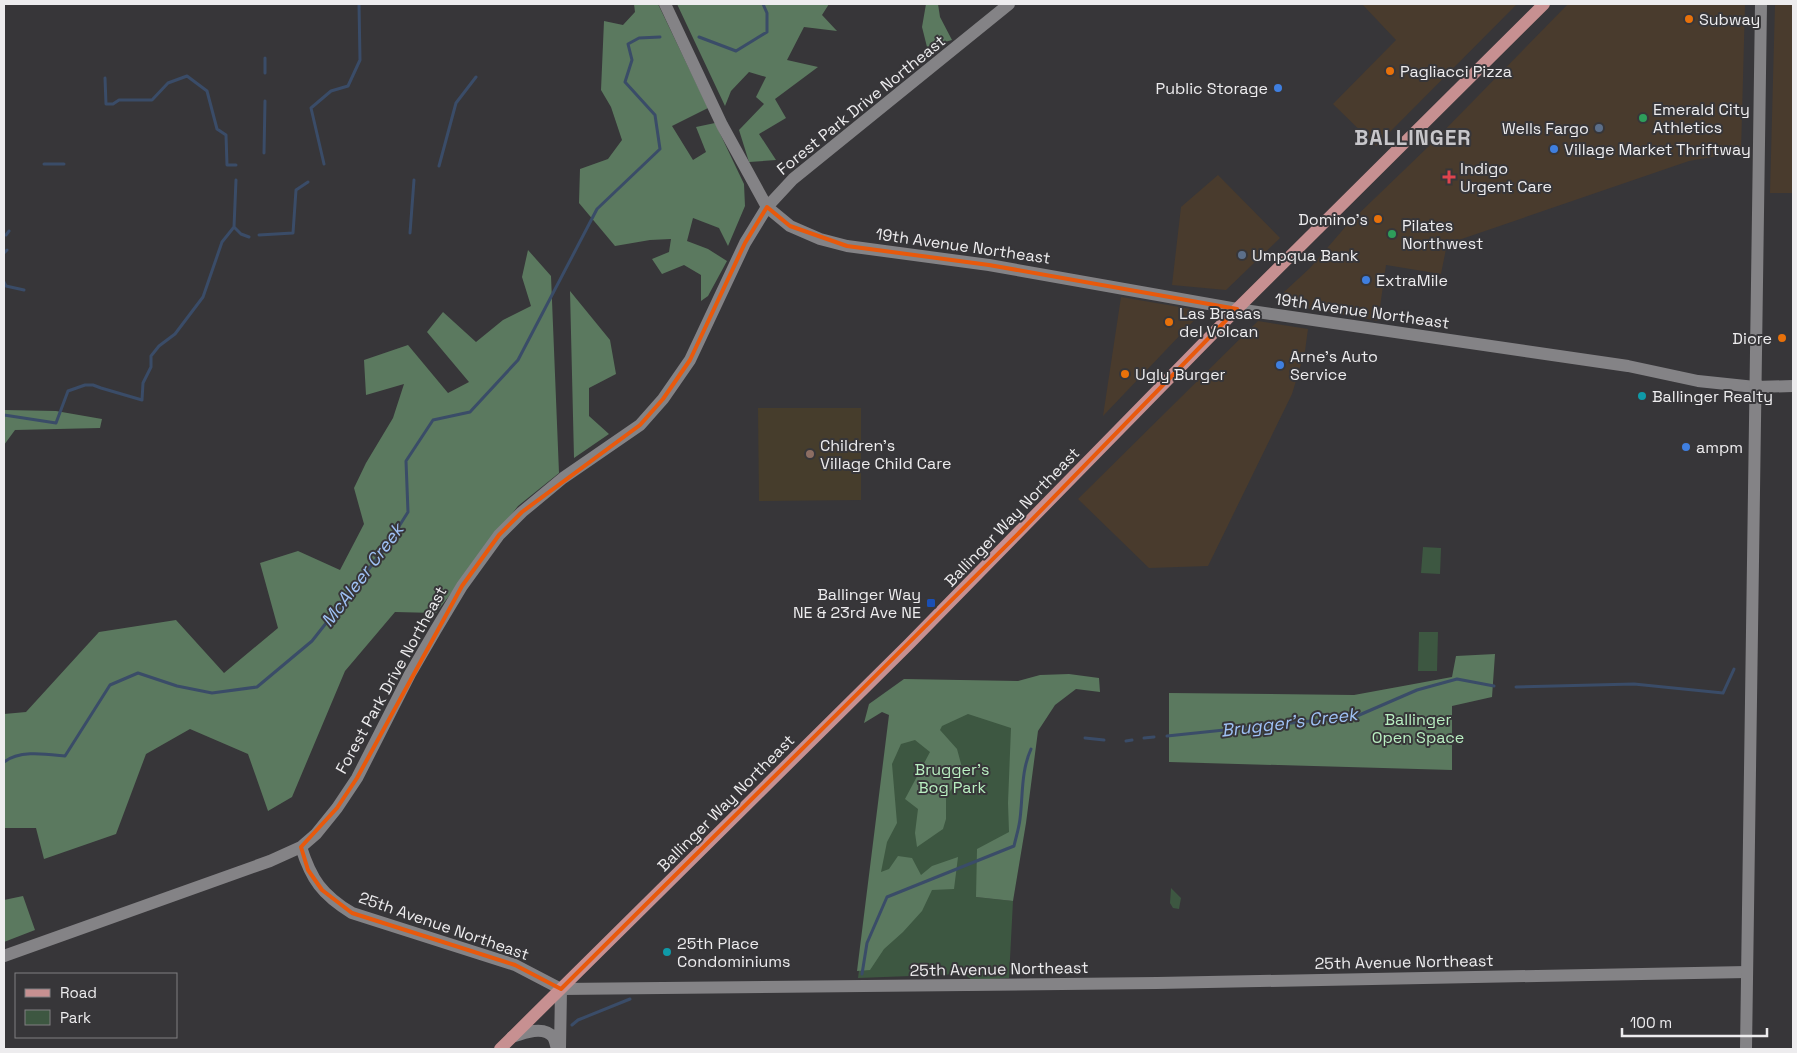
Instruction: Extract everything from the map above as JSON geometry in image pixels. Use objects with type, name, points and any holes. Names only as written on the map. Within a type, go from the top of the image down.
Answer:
[{"type":"main road","name":"Ballinger Way Northeast","points":[[500,1049],[921,632],[1237,309],[1544,4]]},
{"type":"street","points":[[664,4],[722,125],[767,207]]},
{"type":"street","name":"Forest Park Drive Northeast","points":[[4,956],[270,860],[301,847],[316,834],[332,815],[356,778],[435,631],[462,586],[499,535],[522,512],[563,478],[640,425],[663,399],[690,360],[745,243],[767,207],[793,179],[1009,4]]},
{"type":"street","points":[[1746,1049],[1761,4]]},
{"type":"street","name":"19th Avenue Northeast","points":[[767,207],[790,226],[820,239],[847,246],[988,265],[1237,309],[1628,366],[1698,381],[1755,387],[1793,386]]},
{"type":"street","name":"25th Avenue Northeast","points":[[301,847],[308,870],[322,890],[336,904],[352,913],[515,965],[561,989],[1184,982],[1747,972]]},
{"type":"street","points":[[559,1049],[561,989]]},
{"type":"street","points":[[512,1037],[530,1031],[547,1032],[554,1038],[559,1049]]},
{"type":"highlighted area","points":[[767,207],[790,226],[847,246],[989,265],[1237,309],[1020,532],[561,989],[515,965],[352,913],[322,890],[308,870],[301,847],[337,808],[357,778],[462,586],[499,535],[522,512],[640,425],[663,399],[690,360],[745,243]]},
{"type":"shaded area","points":[[1362,4],[1517,4],[1376,146],[1333,104],[1396,40]]},
{"type":"shaded area","points":[[1568,4],[1745,4],[1741,152],[1689,161],[1447,244],[1441,274],[1386,265],[1378,321],[1294,306],[1284,299],[1284,292],[1310,268],[1347,225],[1429,146]]},
{"type":"shaded area","points":[[1775,4],[1793,4],[1793,193],[1770,193]]},
{"type":"shaded area","points":[[1218,175],[1280,238],[1226,290],[1172,285],[1181,207]]},
{"type":"shaded area","points":[[1121,297],[1203,311],[1103,416]]},
{"type":"shaded area","points":[[1258,321],[1308,329],[1305,351],[1292,394],[1208,566],[1149,568],[1078,499]]},
{"type":"shaded area","name":"Children's Village Child Care","points":[[758,408],[861,408],[861,500],[759,501]]},
{"type":"green space","points":[[634,4],[658,4],[708,108],[672,126],[693,160],[706,152],[696,127],[715,123],[744,184],[745,206],[728,246],[719,228],[693,218],[687,241],[708,249],[727,261],[708,296],[701,301],[701,275],[684,265],[662,274],[652,259],[669,252],[671,239],[650,240],[615,246],[579,203],[580,169],[608,159],[622,140],[611,107],[601,90],[604,21],[623,25],[635,12]]},
{"type":"green space","points":[[677,4],[829,4],[822,15],[837,31],[804,27],[787,60],[818,67],[775,99],[786,118],[759,134],[776,160],[749,162],[739,130],[764,104],[756,97],[766,77],[749,72],[731,91],[725,106]]},
{"type":"green space","points":[[926,4],[938,4],[940,17],[952,40],[927,47],[922,27]]},
{"type":"green space","points":[[528,250],[551,276],[559,473],[518,506],[436,613],[395,612],[345,671],[292,797],[268,811],[248,754],[190,729],[146,754],[116,834],[44,859],[36,828],[4,828],[4,714],[26,712],[99,632],[176,620],[224,673],[278,628],[260,563],[298,551],[340,570],[364,524],[354,488],[366,463],[393,418],[404,384],[366,395],[364,360],[408,345],[448,393],[469,382],[427,332],[443,312],[476,342],[503,320],[531,306],[522,277]]},
{"type":"green space","points":[[570,291],[610,340],[616,374],[589,388],[589,416],[609,434],[574,458]]},
{"type":"green space","points":[[4,410],[56,411],[102,419],[100,428],[15,430],[4,445]]},
{"type":"green space","points":[[1423,547],[1441,548],[1440,574],[1421,573]]},
{"type":"green space","points":[[1419,632],[1438,632],[1437,671],[1418,671]]},
{"type":"green space","name":"Ballinger Open Space","points":[[1495,654],[1492,697],[1452,706],[1452,770],[1169,762],[1169,693],[1354,695],[1452,677],[1456,656]]},
{"type":"green space","points":[[1069,674],[1099,678],[1100,692],[1076,689],[1055,705],[1038,731],[1026,823],[1013,901],[976,897],[977,849],[1009,832],[1008,803],[1011,728],[968,714],[942,726],[940,730],[957,749],[963,771],[946,798],[946,819],[943,829],[917,847],[915,833],[918,809],[905,799],[930,752],[915,740],[901,744],[892,764],[897,823],[887,842],[881,872],[889,869],[898,856],[912,858],[921,875],[932,866],[958,857],[954,889],[932,890],[922,911],[884,949],[870,970],[857,971],[889,715],[882,712],[864,723],[869,704],[904,679],[1018,681],[1040,675]]},
{"type":"green space","name":"Brugger's Bog Park","points":[[895,699],[1029,720],[1009,843],[976,897],[1013,901],[1009,978],[972,980],[964,974],[858,978]]},
{"type":"green space","points":[[1171,888],[1181,898],[1179,909],[1173,908],[1170,903]]},
{"type":"green space","points":[[23,896],[35,930],[4,942],[4,900]]},
{"type":"waterway","points":[[324,164],[311,108],[331,91],[348,86],[360,60],[359,4]]},
{"type":"waterway","name":"McAleer Creek","points":[[699,37],[736,51],[767,32],[767,13],[763,4]]},
{"type":"waterway","name":"McAleer Creek","points":[[4,762],[10,758],[25,754],[65,756],[110,685],[138,673],[177,686],[212,693],[257,687],[312,641],[386,547],[408,512],[406,461],[433,420],[470,412],[518,360],[597,209],[660,149],[655,115],[625,82],[632,60],[628,44],[639,38],[660,37]]},
{"type":"waterway","points":[[265,58],[265,73]]},
{"type":"waterway","points":[[105,78],[106,104],[113,104],[119,100],[152,100],[168,83],[187,76],[207,91],[217,129],[226,135],[227,165],[236,165]]},
{"type":"waterway","points":[[439,166],[456,103],[476,77]]},
{"type":"waterway","points":[[264,153],[265,101]]},
{"type":"waterway","points":[[44,164],[64,164]]},
{"type":"waterway","points":[[234,227],[236,180]]},
{"type":"waterway","points":[[410,233],[414,180]]},
{"type":"waterway","points":[[259,235],[293,233],[296,190],[308,182]]},
{"type":"waterway","points":[[4,415],[56,423],[68,391],[85,385],[93,385],[142,400],[143,383],[151,367],[151,356],[159,346],[175,334],[203,297],[222,242],[234,227],[241,234],[249,237]]},
{"type":"waterway","points":[[6,235],[9,231]]},
{"type":"waterway","points":[[4,253],[7,250]]},
{"type":"waterway","points":[[4,282],[6,286],[24,290]]},
{"type":"waterway","name":"Brugger's Creek","points":[[1516,687],[1634,684],[1723,693],[1734,669]]},
{"type":"waterway","name":"Brugger's Creek","points":[[1167,736],[1357,716],[1417,690],[1457,679],[1494,686]]},
{"type":"waterway","name":"Brugger's Creek","points":[[1144,738],[1154,737]]},
{"type":"waterway","name":"Brugger's Creek","points":[[1085,738],[1104,740]]},
{"type":"waterway","name":"Brugger's Creek","points":[[1126,741],[1132,740]]},
{"type":"waterway","name":"Brugger's Creek","points":[[862,974],[867,943],[887,897],[1014,846],[1020,822],[1024,774],[1031,749]]},
{"type":"waterway","name":"Brugger's Creek","points":[[572,1025],[578,1020],[630,999]]},
{"type":"place","name":"Subway","points":[[1689,19]]},
{"type":"place","name":"Pagliacci Pizza","points":[[1390,71]]},
{"type":"place","name":"Public Storage","points":[[1278,88]]},
{"type":"place","name":"Emerald City Athletics","points":[[1643,118]]},
{"type":"place","name":"Wells Fargo","points":[[1599,128]]},
{"type":"place","name":"Village Market Thriftway","points":[[1554,149]]},
{"type":"place","name":"Indigo Urgent Care","points":[[1449,177]]},
{"type":"place","name":"Domino's","points":[[1378,219]]},
{"type":"place","name":"Pilates Northwest","points":[[1392,234]]},
{"type":"place","name":"Umpqua Bank","points":[[1242,255]]},
{"type":"place","name":"ExtraMile","points":[[1366,280]]},
{"type":"place","name":"Las Brasas del Volcan","points":[[1169,322]]},
{"type":"place","name":"Diore","points":[[1782,338]]},
{"type":"place","name":"Arne’s Auto Service","points":[[1280,365]]},
{"type":"place","name":"Ugly Burger","points":[[1125,374]]},
{"type":"place","name":"Ballinger Realty","points":[[1642,396]]},
{"type":"place","name":"ampm","points":[[1686,447]]},
{"type":"place","name":"Children's Village Child Care","points":[[810,454]]},
{"type":"place","name":"Ballinger Way NE & 23rd Ave NE","points":[[931,603]]},
{"type":"place","name":"25th Place Condominiums","points":[[667,952]]},
{"type":"district","name":"BALLINGER","points":[[1413,137]]}]
